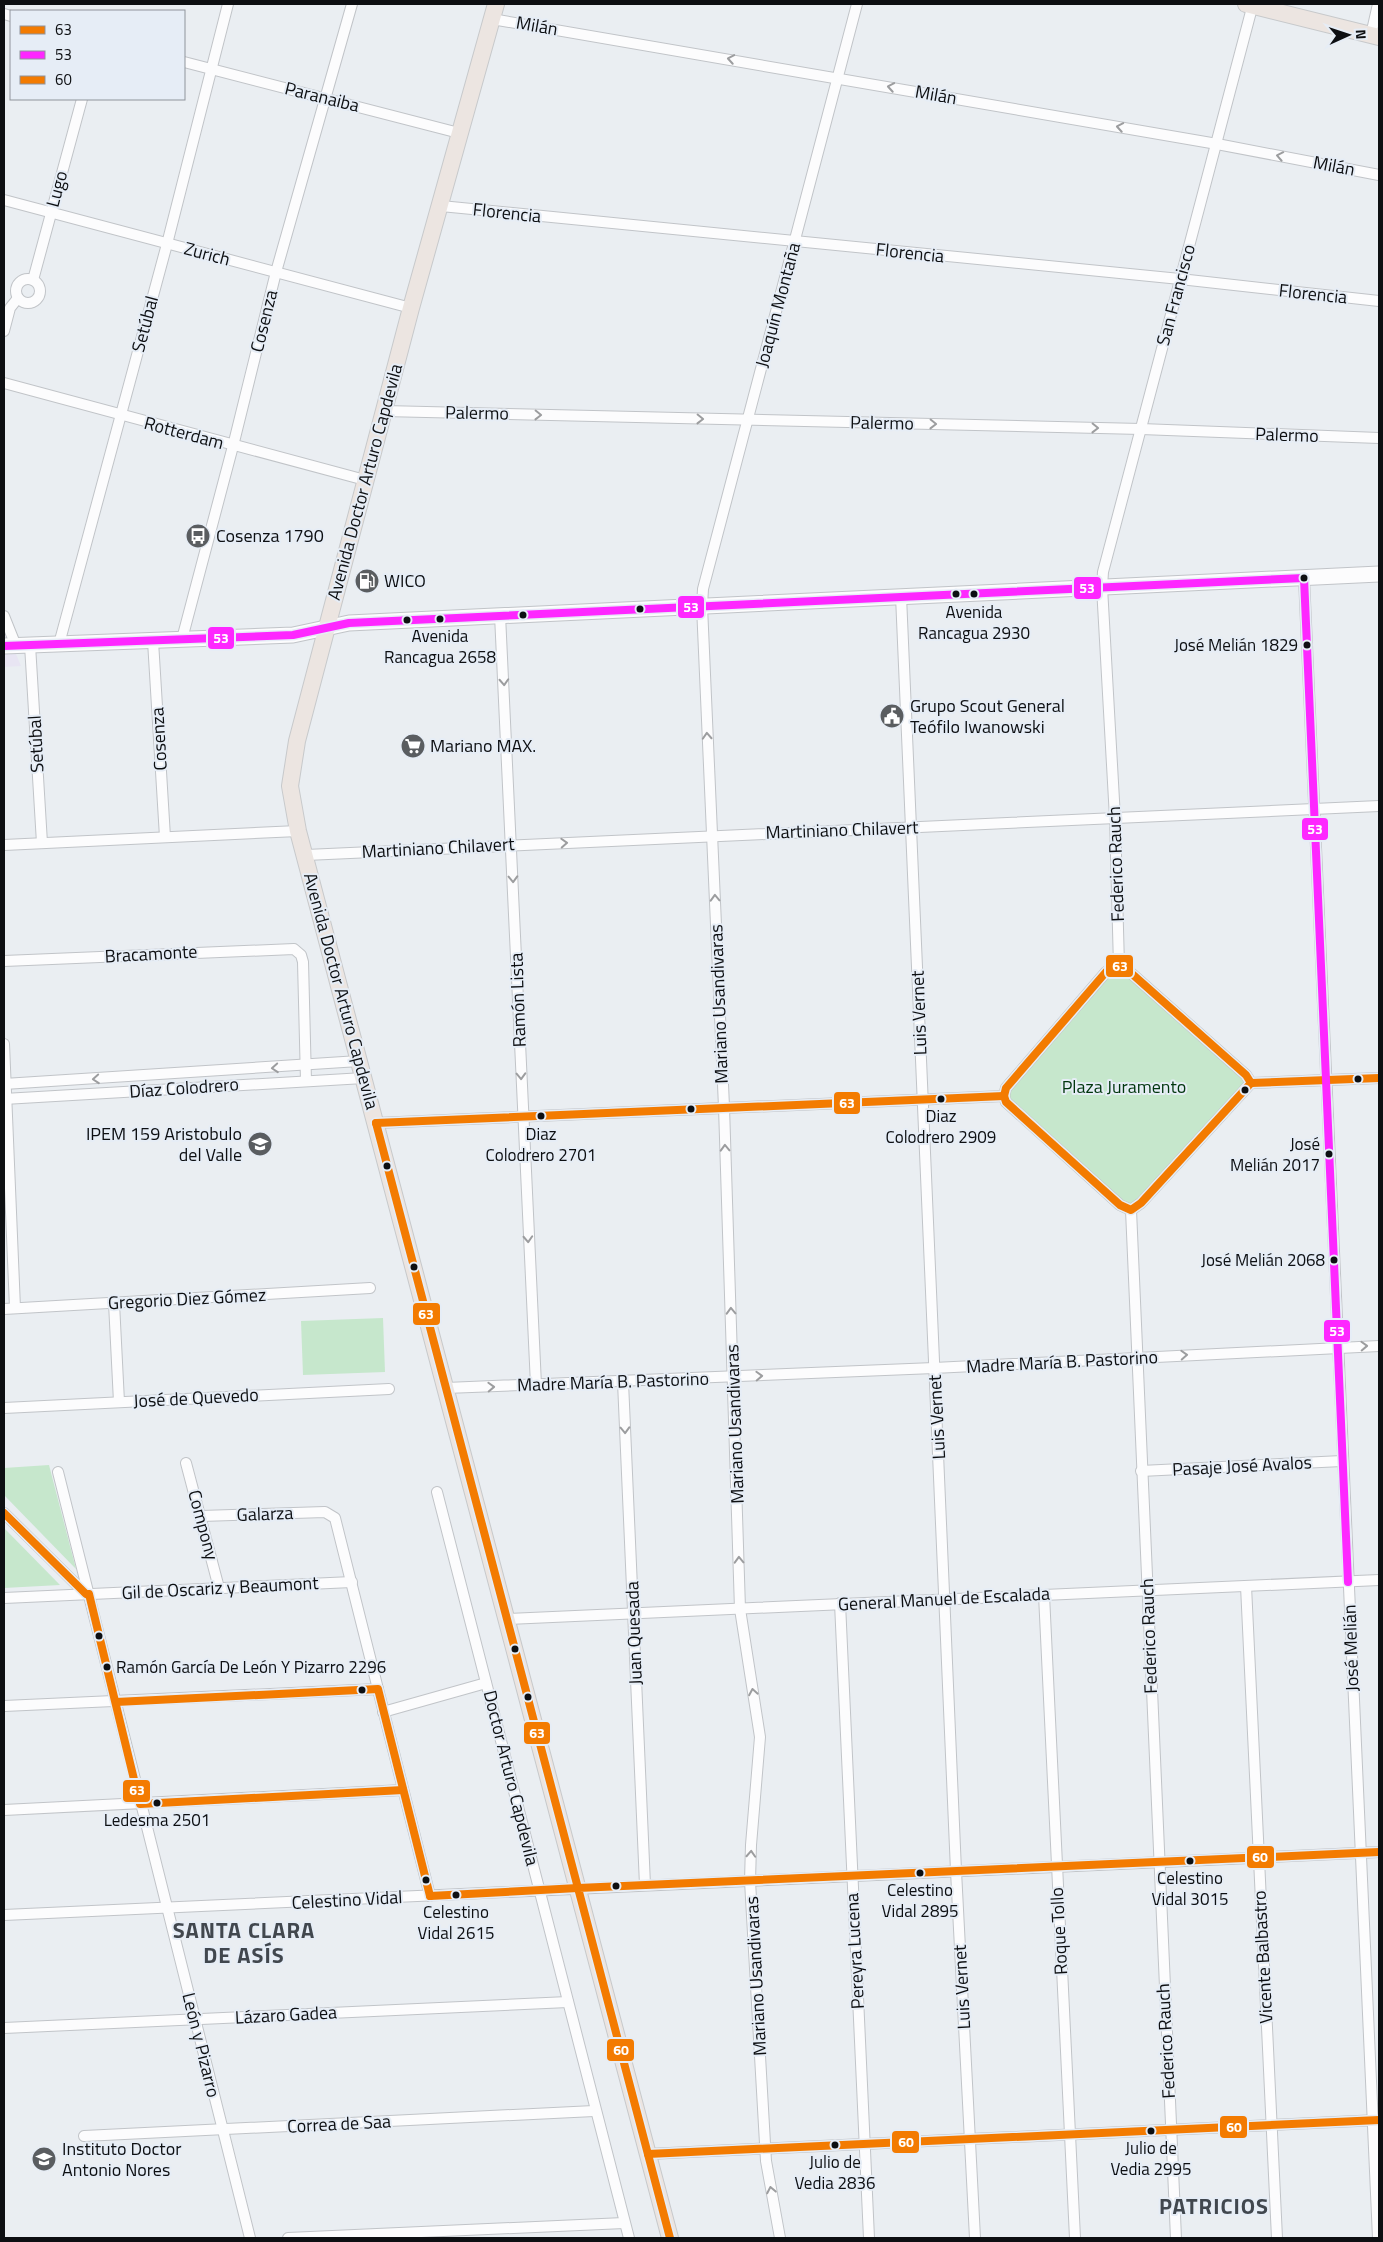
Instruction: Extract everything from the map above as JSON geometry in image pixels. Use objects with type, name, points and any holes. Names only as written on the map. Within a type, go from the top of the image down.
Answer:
[{"type":"main road","points":[[1250,4],[1375,36]]},
{"type":"main road","name":"Avenida Doctor Arturo Capdevila","points":[[494,11],[411,308],[326,626],[291,774],[292,801],[298,831],[306,855],[508,1619],[670,2238]]},
{"type":"main road","points":[[17,646],[294,635],[315,631],[326,626],[349,623],[500,615],[1379,574]]},
{"type":"street","name":"Setúbal","points":[[59,644],[167,244],[228,4]]},
{"type":"street","name":"Cosenza","points":[[182,639],[233,446],[276,272],[352,4]]},
{"type":"street","name":"Joaquín Montaña","points":[[702,606],[703,589],[746,420],[839,78],[857,4]]},
{"type":"street","name":"San Francisco","points":[[1102,587],[1104,568],[1216,144],[1250,4]]},
{"type":"street","points":[[1375,36],[1378,4]]},
{"type":"street","name":"Milán","points":[[494,11],[839,78],[1216,144],[1379,175]]},
{"type":"street","name":"Paranaiba","points":[[185,62],[459,133]]},
{"type":"street","name":"Lugo","points":[[18,298],[28,302],[38,296],[39,289],[33,280],[82,100]]},
{"type":"street","name":"Zurich","points":[[4,200],[411,308]]},
{"type":"street","name":"Florencia","points":[[440,206],[1180,279],[1379,301]]},
{"type":"street","points":[[4,331],[10,308],[18,298],[16,290],[18,283],[25,279],[33,280]]},
{"type":"street","name":"Rotterdam","points":[[4,383],[121,416],[365,480]]},
{"type":"street","name":"Palermo","points":[[384,411],[1141,430],[1379,438]]},
{"type":"street","name":"José Melián","points":[[1304,578],[1359,1852],[1375,2120],[1378,2238]]},
{"type":"street","name":"Federico Rauch","points":[[1102,587],[1115,818],[1119,966]]},
{"type":"street","name":"Luis Vernet","points":[[901,596],[934,1368],[946,1598],[956,1871],[975,2238]]},
{"type":"street","name":"Mariano Usandivaras","points":[[702,606],[724,1107],[740,1609],[760,1737],[750,1881],[765,2148],[780,2238]]},
{"type":"street","name":"Ramón Lista","points":[[500,615],[536,1385]]},
{"type":"street","name":"Setúbal","points":[[4,616],[17,646],[42,843]]},
{"type":"street","name":"Cosenza","points":[[153,640],[165,837]]},
{"type":"street","name":"Martiniano Chilavert","points":[[306,855],[1379,806]]},
{"type":"street","points":[[4,845],[298,831]]},
{"type":"street","name":"Bracamonte","points":[[4,961],[288,948],[298,952],[303,962],[306,1066]]},
{"type":"street","points":[[1251,1083],[1246,1075],[1131,973],[1119,966],[1106,972],[1006,1088],[1004,1096],[1006,1102],[1120,1205],[1130,1210],[1142,1204],[1251,1083],[1379,1078]]},
{"type":"street","points":[[4,1044],[15,1308]]},
{"type":"street","name":"Díaz Colodrero","points":[[5,1084],[306,1066],[359,1061]]},
{"type":"street","points":[[306,1066],[306,1080]]},
{"type":"street","name":"Díaz Colodrero","points":[[5,1099],[364,1078]]},
{"type":"street","points":[[376,1123],[1004,1096]]},
{"type":"street","name":"Federico Rauch","points":[[1130,1210],[1176,2238]]},
{"type":"street","name":"Gregorio Diez Gómez","points":[[4,1309],[370,1288]]},
{"type":"street","points":[[114,1303],[120,1402]]},
{"type":"street","name":"Madre María B. Pastorino","points":[[446,1388],[934,1368],[1379,1346]]},
{"type":"street","name":"Juan Quesada","points":[[623,1382],[645,1885]]},
{"type":"street","name":"José de Quevedo","points":[[4,1408],[389,1389]]},
{"type":"street","name":"Pasaje José Avalos","points":[[1141,1471],[1342,1461]]},
{"type":"street","name":"Compony","points":[[186,1463],[219,1588]]},
{"type":"street","name":"León y Pizarro","points":[[58,1472],[87,1594],[116,1702],[250,2238]]},
{"type":"street","name":"Doctor Arturo Capdevila","points":[[437,1492],[540,1890],[594,2111],[629,2238]]},
{"type":"street","points":[[4,1513],[87,1594]]},
{"type":"street","name":"Galarza","points":[[201,1516],[330,1513],[335,1518],[352,1582]]},
{"type":"street","name":"General Manuel de Escalada","points":[[508,1619],[1379,1580]]},
{"type":"street","points":[[352,1582],[430,1896]]},
{"type":"street","name":"Gil de Oscariz y Beaumont","points":[[4,1598],[352,1582]]},
{"type":"street","name":"Vicente Balbastro","points":[[1246,1586],[1270,2125],[1277,2238]]},
{"type":"street","name":"Roque Tollo","points":[[1044,1594],[1075,2238]]},
{"type":"street","name":"Pereyra Lucena","points":[[840,1603],[869,2238]]},
{"type":"street","points":[[383,1712],[486,1683]]},
{"type":"street","points":[[4,1706],[378,1689]]},
{"type":"street","points":[[4,1810],[403,1790]]},
{"type":"street","name":"Celestino Vidal","points":[[4,1915],[1379,1852]]},
{"type":"street","name":"Lázaro Gadea","points":[[4,2028],[568,2002]]},
{"type":"street","name":"Correa de Saa","points":[[84,2136],[594,2111]]},
{"type":"street","points":[[648,2154],[1375,2120]]},
{"type":"street","points":[[288,2238],[624,2223]]},
{"type":"shaded area","points":[[4,626],[21,666],[4,667]]},
{"type":"green space","name":"Plaza Juramento","points":[[1119,966],[1251,1083],[1131,1210],[1006,1102],[1006,1088],[1106,972]]},
{"type":"green space","points":[[383,1318],[385,1372],[303,1375],[301,1321]]},
{"type":"green space","points":[[49,1465],[76,1569],[4,1495],[4,1468]]},
{"type":"green space","points":[[4,1528],[60,1585],[4,1588]]},
{"type":"transit line","name":"53","points":[[1304,578],[1348,1582]]},
{"type":"transit line","name":"53","points":[[4,646],[293,635],[349,623],[1304,578]]},
{"type":"transit line","name":"63","points":[[1004,1096],[1006,1088],[1106,972],[1119,966],[1131,973],[1246,1075],[1251,1083]]},
{"type":"transit line","name":"63","points":[[1251,1083],[1379,1078]]},
{"type":"transit line","name":"63","points":[[1004,1096],[1006,1102],[1120,1205],[1131,1210],[1141,1203],[1251,1083]]},
{"type":"transit line","name":"63","points":[[376,1123],[1004,1096]]},
{"type":"transit line","name":"63","points":[[376,1123],[578,1888]]},
{"type":"transit line","name":"63","points":[[4,1513],[86,1594]]},
{"type":"transit line","name":"63","points":[[89,1594],[140,1804],[403,1790]]},
{"type":"transit line","name":"63","points":[[116,1702],[378,1689],[430,1896]]},
{"type":"transit line","name":"60","points":[[670,2238],[578,1888],[1379,1852]]},
{"type":"transit line","name":"63","points":[[430,1896],[578,1888]]},
{"type":"transit line","name":"60","points":[[648,2154],[1379,2120]]},
{"type":"place","name":"Cosenza 1790","points":[[198,536]]},
{"type":"place","name":"WICO","points":[[367,581]]},
{"type":"place","name":"Avenida Rancagua 2930","points":[[974,594]]},
{"type":"place","name":"Avenida Rancagua 2658","points":[[440,619]]},
{"type":"place","name":"José Melián 1829","points":[[1307,645]]},
{"type":"place","name":"Grupo Scout General Teófilo Iwanowski","points":[[892,716]]},
{"type":"place","name":"Mariano MAX.","points":[[413,746]]},
{"type":"place","name":"Diaz Colodrero 2909","points":[[941,1099]]},
{"type":"place","name":"Diaz Colodrero 2701","points":[[541,1116]]},
{"type":"place","name":"IPEM 159 Aristobulo del Valle","points":[[260,1144]]},
{"type":"place","name":"José Melián 2017","points":[[1329,1154]]},
{"type":"place","name":"José Melián 2068","points":[[1334,1260]]},
{"type":"place","name":"Ramón García De León Y Pizarro 2296","points":[[107,1667]]},
{"type":"place","name":"Ledesma 2501","points":[[157,1803]]},
{"type":"place","name":"Celestino Vidal 3015","points":[[1190,1861]]},
{"type":"place","name":"Celestino Vidal 2895","points":[[920,1873]]},
{"type":"place","name":"Celestino Vidal 2615","points":[[456,1895]]},
{"type":"place","name":"Julio de Vedia 2995","points":[[1151,2131]]},
{"type":"place","name":"Julio de Vedia 2836","points":[[835,2145]]},
{"type":"place","name":"Instituto Doctor Antonio Nores","points":[[44,2159]]},
{"type":"district","name":"SANTA CLARA DE ASÍS","points":[[244,1942]]},
{"type":"district","name":"PATRICIOS","points":[[1214,2206]]}]
